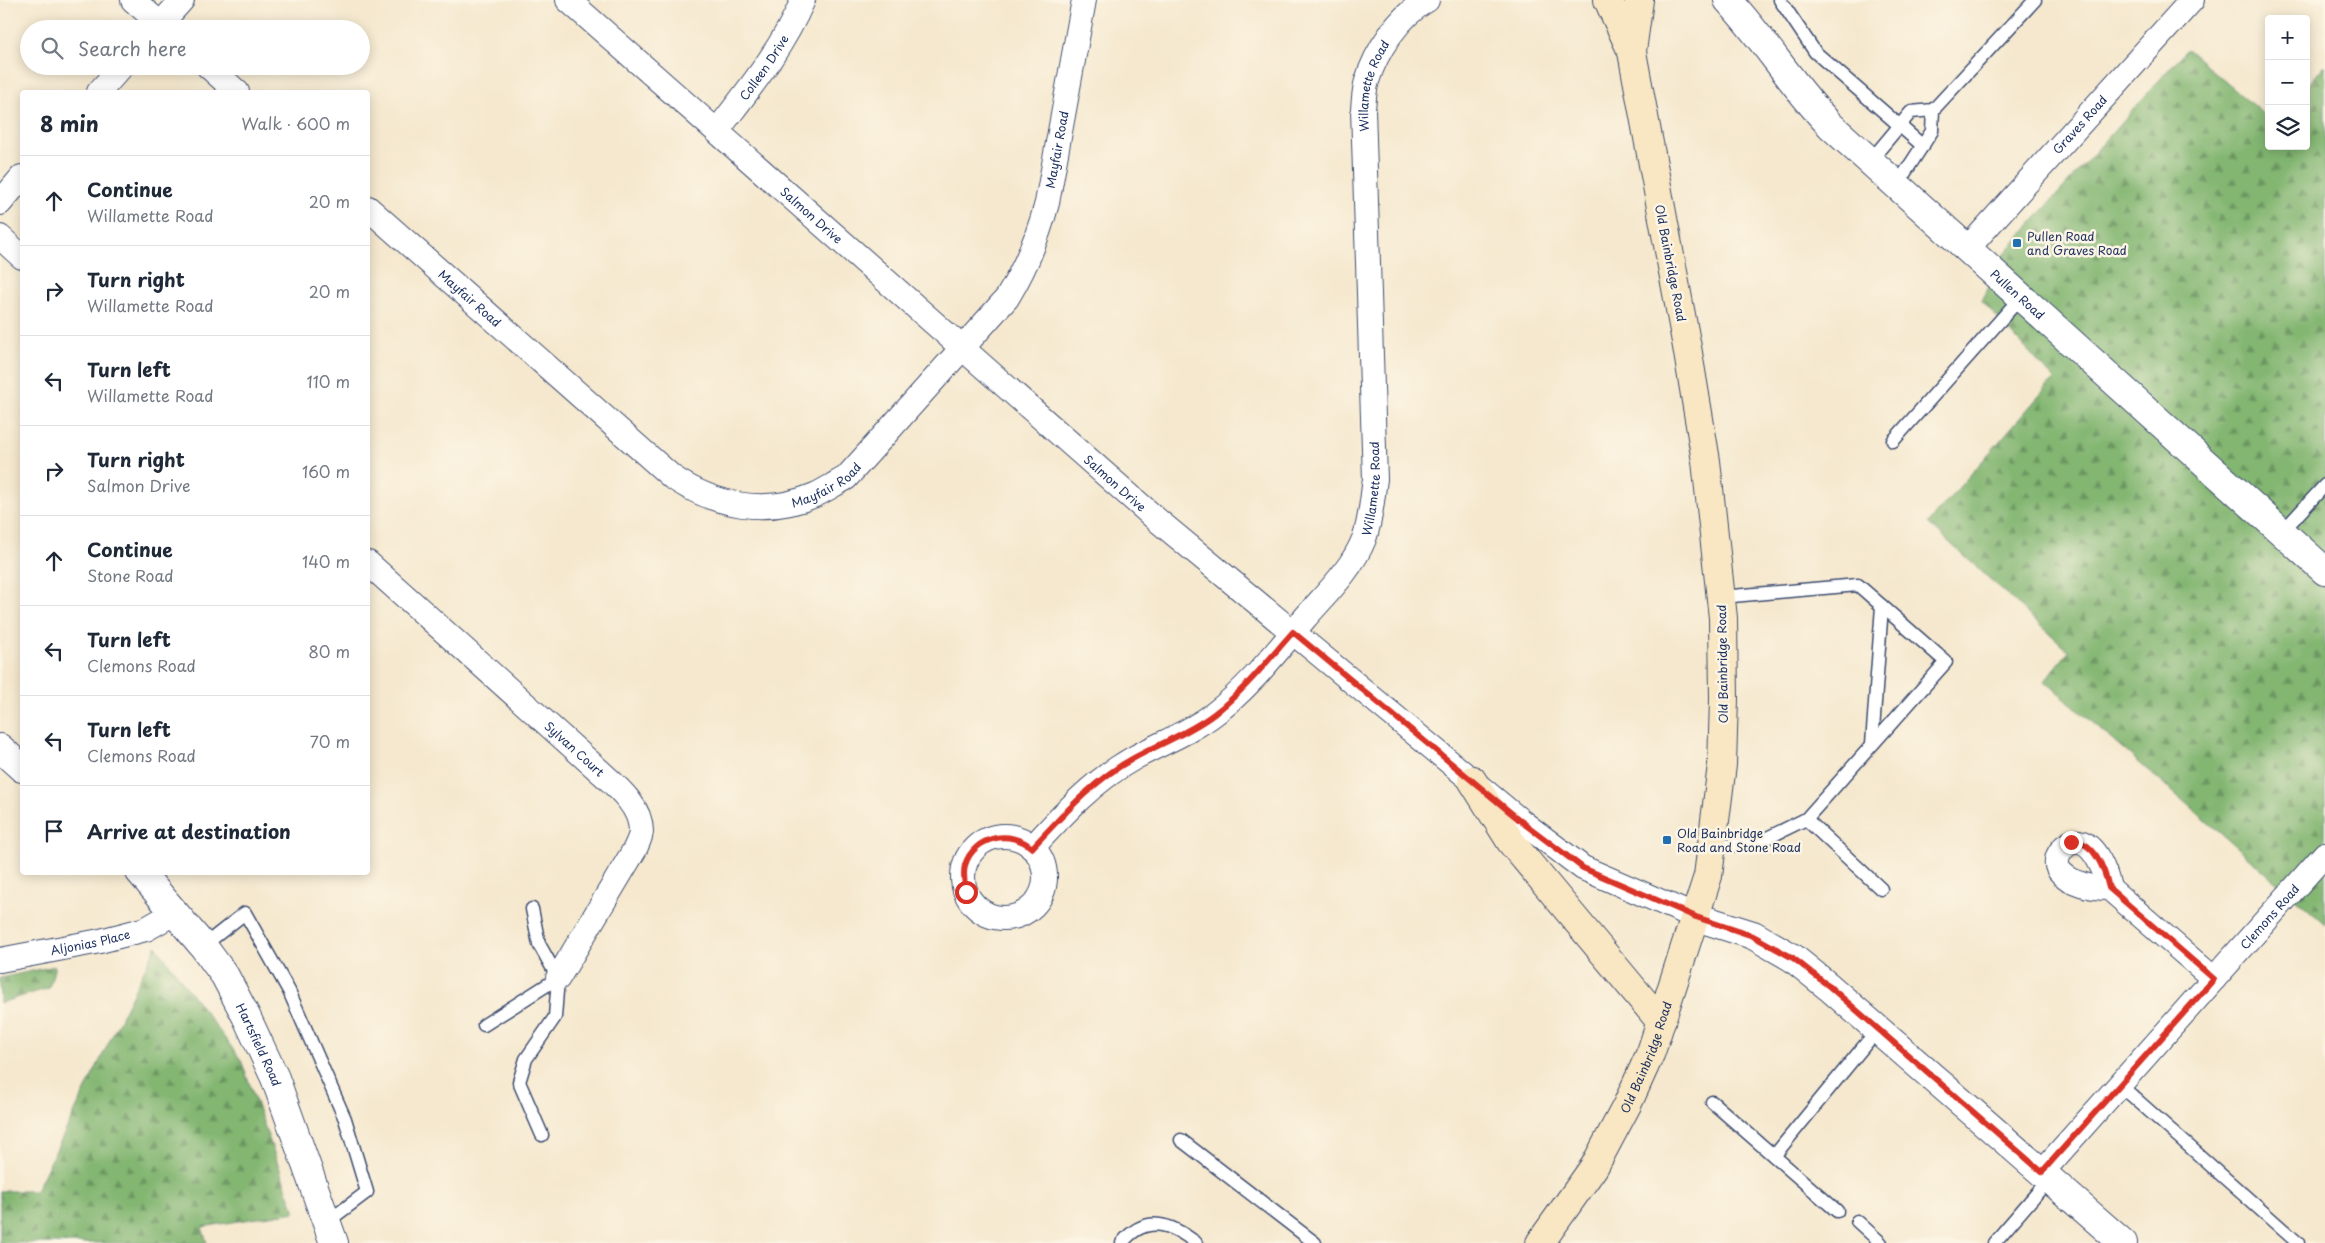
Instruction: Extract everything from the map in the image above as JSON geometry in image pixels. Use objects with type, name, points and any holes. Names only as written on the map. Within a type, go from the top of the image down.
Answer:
[{"type":"main road","name":"Old Bainbridge Road","points":[[1540,1243],[1557,1222],[1598,1158],[1627,1106],[1651,1052],[1708,876],[1722,764],[1724,699],[1721,597],[1704,452],[1687,347],[1632,52],[1608,0]]},
{"type":"main road","name":"Old Bainbridge Road","points":[[1632,52],[1639,0]]},
{"type":"main road","points":[[1472,780],[1511,842],[1661,1022]]},
{"type":"street","points":[[133,0],[154,20]]},
{"type":"street","points":[[166,20],[182,0]]},
{"type":"street","name":"Salmon Drive","points":[[568,0],[1156,519],[1522,822],[1583,868],[1696,917]]},
{"type":"street","name":"Colleen Drive","points":[[717,131],[769,63],[793,24],[803,0]]},
{"type":"street","name":"Mayfair Road","points":[[370,210],[672,476],[702,494],[722,502],[750,506],[792,503],[816,495],[846,478],[1007,298],[1023,272],[1039,234],[1047,203],[1084,0]]},
{"type":"street","name":"Willamette Road","points":[[1032,848],[1080,797],[1106,776],[1134,758],[1187,733],[1215,714],[1243,689],[1348,568],[1364,539],[1370,515],[1375,479],[1363,118],[1366,83],[1375,59],[1387,40],[1404,20],[1427,0]]},
{"type":"street","name":"Pullen Road","points":[[1728,0],[1764,42],[1808,102],[1967,249],[2325,570]]},
{"type":"street","name":"Graves Road","points":[[1967,249],[2192,0]]},
{"type":"street","points":[[101,90],[114,75]]},
{"type":"street","points":[[218,75],[236,90]]},
{"type":"street","points":[[0,202],[20,180]]},
{"type":"street","points":[[0,236],[20,255]]},
{"type":"street","name":"Sylvan Court","points":[[370,565],[594,766],[628,799],[639,816],[641,832],[635,850],[558,978]]},
{"type":"street","points":[[0,748],[20,766]]},
{"type":"street","name":"Clemons Road","points":[[2046,1175],[2120,1085],[2325,854]]},
{"type":"street","name":"Hartsfield Road","points":[[143,875],[203,946],[229,984],[275,1078],[331,1232]]},
{"type":"street","points":[[2109,888],[2214,979]]},
{"type":"street","name":"Aljonias Place","points":[[0,960],[100,941],[146,929],[176,912]]},
{"type":"street","points":[[1696,917],[1753,936],[1793,958],[1878,1029],[2123,1243]]},
{"type":"lane","points":[[1780,0],[1815,52],[1923,146]]},
{"type":"lane","points":[[1897,185],[1932,131],[1933,110],[2035,0]]},
{"type":"lane","points":[[1870,160],[1912,112],[1933,110]]},
{"type":"lane","points":[[1893,441],[2021,297]]},
{"type":"lane","points":[[2282,532],[2325,485]]},
{"type":"lane","points":[[1713,847],[1757,843],[1806,819],[1946,662],[1858,585],[1721,597]]},
{"type":"lane","points":[[1872,744],[1882,606]]},
{"type":"lane","points":[[1806,819],[1882,889]]},
{"type":"lane","points":[[532,909],[539,944],[558,978],[555,1017],[526,1059],[519,1082],[542,1135]]},
{"type":"lane","points":[[203,946],[245,913],[289,991],[345,1119],[367,1192],[331,1232]]},
{"type":"lane","points":[[484,1025],[558,978]]},
{"type":"lane","points":[[1774,1156],[1878,1029]]},
{"type":"lane","points":[[2120,1085],[2298,1243]]},
{"type":"lane","points":[[1712,1102],[1837,1211]]},
{"type":"lane","points":[[1181,1140],[1315,1243]]},
{"type":"lane","points":[[1994,1243],[2046,1175]]},
{"type":"lane","points":[[1857,1222],[1881,1243]]},
{"type":"lane","points":[[1122,1243],[1140,1227],[1158,1223],[1181,1232],[1196,1243]]},
{"type":"green space","points":[[2187,49],[2265,116],[2265,150],[2310,150],[2310,82],[2325,65],[2325,924],[2045,681],[2069,651],[1928,523],[2054,379],[1982,301],[2006,252]]},
{"type":"green space","points":[[156,946],[241,1060],[295,1212],[202,1227],[207,1243],[0,1243],[0,1191],[36,1191]]},
{"type":"green space","points":[[55,966],[49,988],[0,1003],[0,978]]},
{"type":"place","name":"Pullen Road and Graves Road","points":[[2017,243]]},
{"type":"place","name":"Old Bainbridge Road and Stone Road","points":[[1667,840]]},
{"type":"route","points":[[966,892],[963,878],[965,864],[972,851],[986,841],[999,837],[1014,837],[1032,848],[1080,797],[1106,776],[1134,758],[1187,733],[1215,714],[1243,689],[1293,632],[1522,822],[1583,868],[1696,917],[1753,936],[1793,958],[1830,987],[2042,1172],[2214,979],[2109,888],[2106,876],[2099,862],[2085,844],[2078,841],[2071,842]]}]
